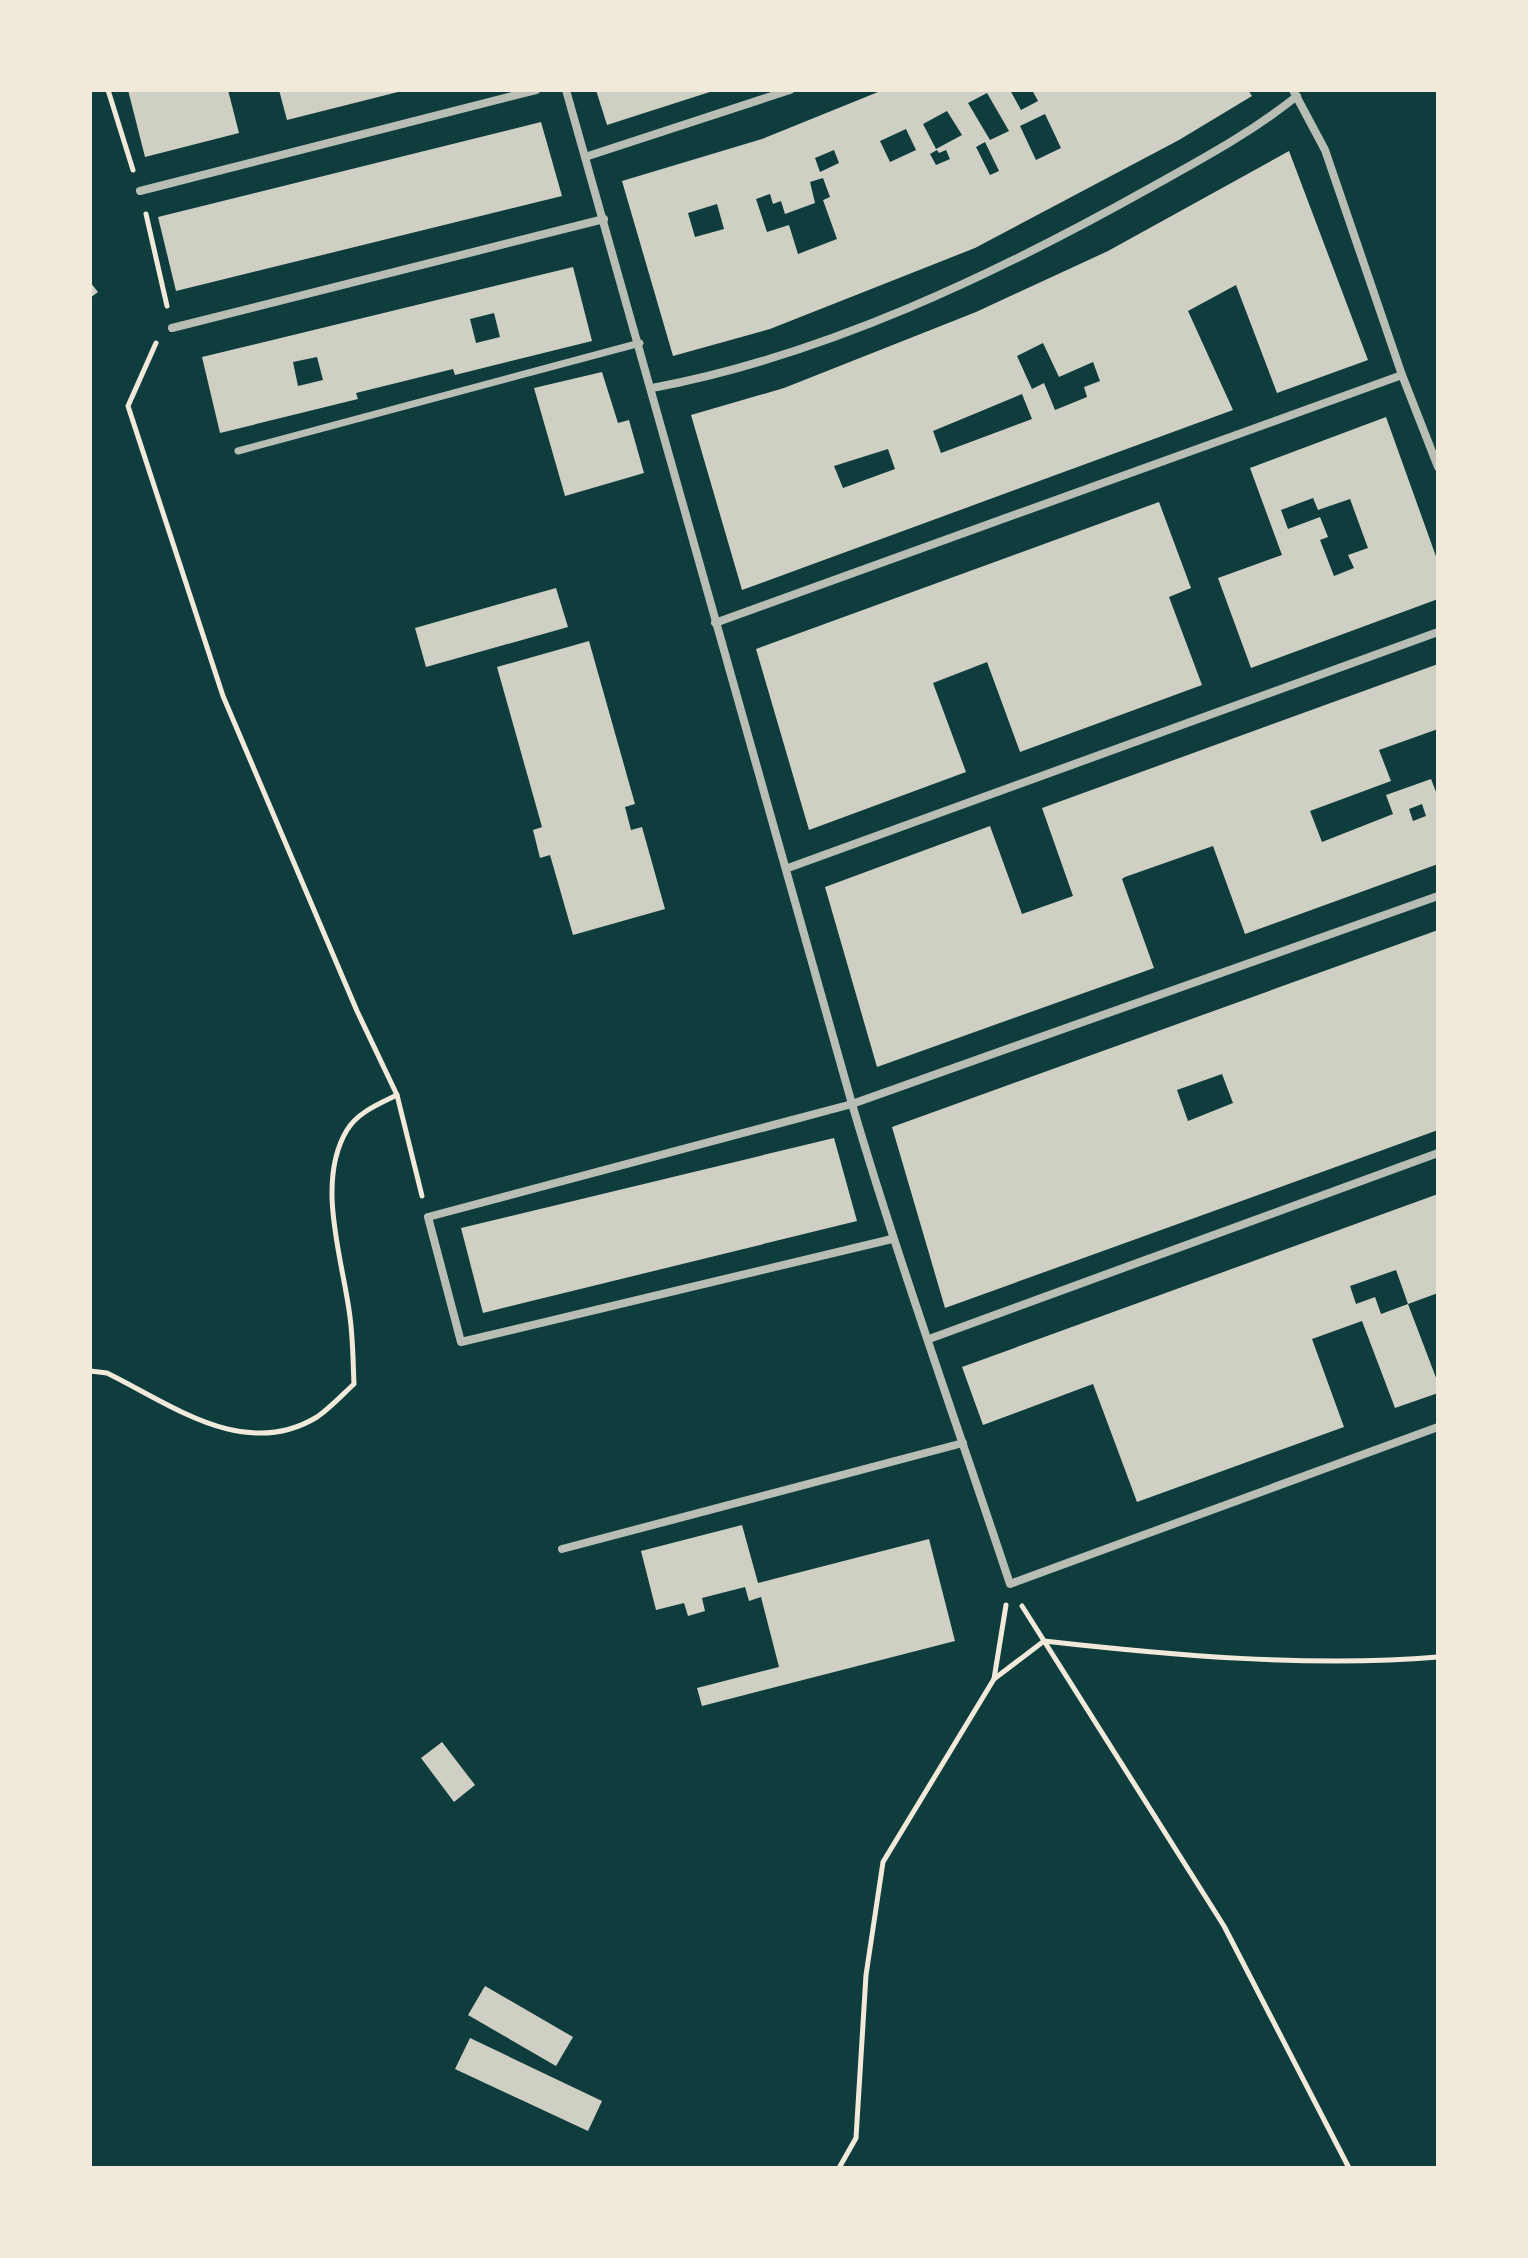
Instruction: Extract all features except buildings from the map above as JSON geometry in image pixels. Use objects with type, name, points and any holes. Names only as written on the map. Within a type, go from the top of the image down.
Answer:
[{"type":"street","points":[[140,191],[536,90]]},
{"type":"street","points":[[566,90],[892,1239],[929,1339],[1010,1584],[1438,1427]]},
{"type":"street","points":[[585,157],[790,90]]},
{"type":"street","points":[[652,388],[685,382],[865,327],[1082,226],[1260,126],[1295,93],[1325,150],[1402,375],[1438,467]]},
{"type":"street","points":[[172,328],[604,219]]},
{"type":"street","points":[[238,451],[640,343]]},
{"type":"street","points":[[715,623],[1402,375]]},
{"type":"street","points":[[788,868],[1438,632]]},
{"type":"street","points":[[892,1239],[461,1342],[428,1217],[852,1104],[1438,896]]},
{"type":"street","points":[[929,1339],[1438,1153]]},
{"type":"street","points":[[562,1549],[963,1443]]},
{"type":"path","points":[[172,328],[160,336],[128,406],[223,696],[397,1095],[428,1217]]},
{"type":"path","points":[[90,1371],[107,1373],[222,1430],[261,1436],[316,1417],[354,1384],[351,1320],[334,1212],[333,1172],[347,1130],[363,1112],[397,1095]]},
{"type":"path","points":[[1010,1584],[1224,1926],[1349,2168]]},
{"type":"path","points":[[994,1679],[1010,1584]]},
{"type":"path","points":[[839,2168],[856,2138],[866,1975],[883,1862],[994,1679],[1044,1641],[1122,1649],[1376,1663],[1438,1657]]}]
